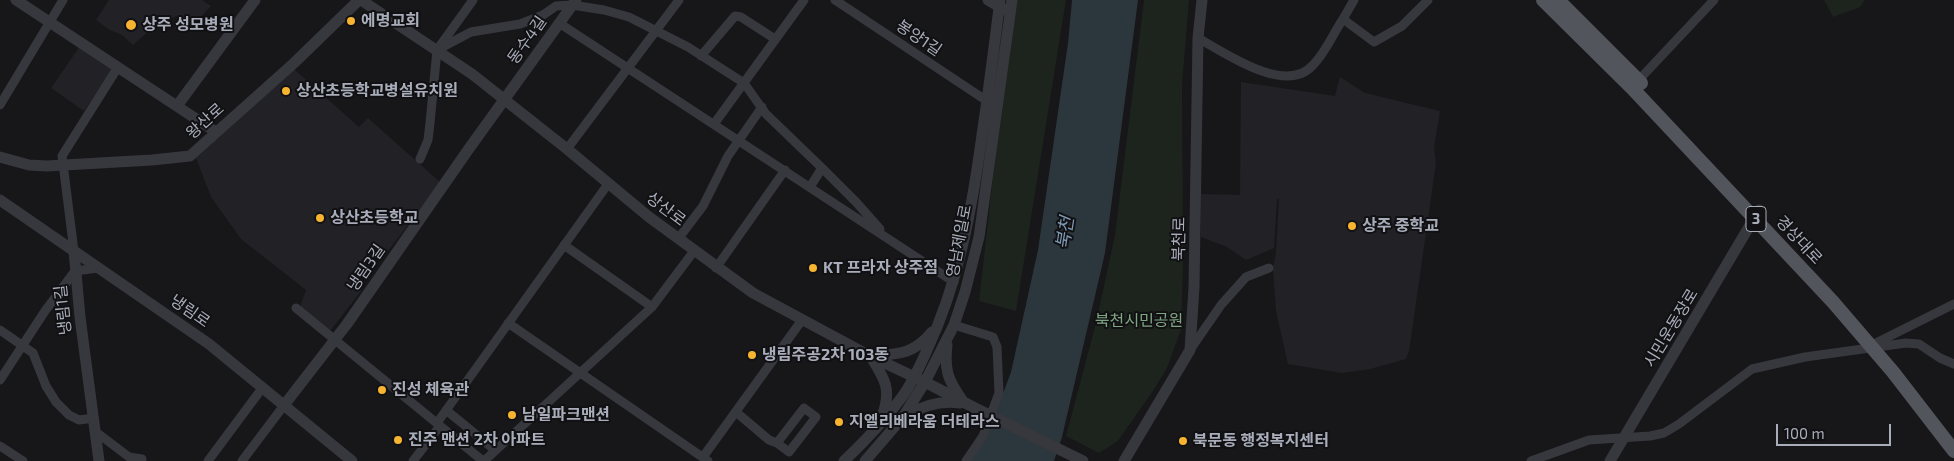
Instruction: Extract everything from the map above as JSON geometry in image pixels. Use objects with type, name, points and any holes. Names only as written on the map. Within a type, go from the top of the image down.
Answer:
[{"type":"main road","name":"경상대로","points":[[1543,0],[1635,84]]},
{"type":"main road","name":"경상대로","points":[[1558,0],[1877,345],[1954,437]]},
{"type":"main road","name":"경상대로","points":[[1877,345],[1954,451]]},
{"type":"street","points":[[16,0],[216,132]]},
{"type":"street","points":[[0,105],[63,0]]},
{"type":"street","points":[[177,106],[255,0]]},
{"type":"street","name":"상산로","points":[[360,0],[437,50],[505,100],[678,239],[753,293],[870,356],[1083,461]]},
{"type":"street","name":"왕산로","points":[[0,157],[28,165],[63,161],[152,160],[190,156],[294,63],[360,0]]},
{"type":"street","points":[[420,160],[428,140],[437,50],[473,0]]},
{"type":"street","points":[[567,149],[678,0]]},
{"type":"street","points":[[714,124],[804,0]]},
{"type":"street","name":"봉양1길","points":[[835,0],[987,101]]},
{"type":"street","points":[[988,0],[999,3],[1010,13]]},
{"type":"street","name":"영남제일로","points":[[844,461],[879,426],[903,396],[920,379],[948,338],[954,325],[965,292],[978,237],[1012,0]]},
{"type":"street","points":[[1198,38],[1242,63],[1277,76],[1300,76],[1313,66],[1354,0]]},
{"type":"street","points":[[1342,20],[1374,42],[1402,26],[1428,0]]},
{"type":"street","points":[[1635,84],[1714,0]]},
{"type":"street","name":"북천로","points":[[1124,461],[1190,350],[1194,287],[1198,38],[1204,2]]},
{"type":"street","points":[[437,50],[471,32],[520,24],[543,15],[556,6],[574,3],[629,16],[701,56],[744,83],[762,107],[856,202],[889,239]]},
{"type":"street","name":"동수4길","points":[[505,100],[574,3]]},
{"type":"street","name":"영남제일로","points":[[865,461],[903,417],[920,379],[954,282],[966,236],[987,101],[999,3]]},
{"type":"street","points":[[701,56],[735,16],[741,17],[775,39]]},
{"type":"street","points":[[559,22],[954,282]]},
{"type":"street","points":[[63,161],[118,67]]},
{"type":"street","points":[[0,85],[8,91]]},
{"type":"street","name":"냉림3길","points":[[285,404],[335,340],[505,100]]},
{"type":"street","points":[[678,239],[703,206],[728,156],[762,107]]},
{"type":"street","name":"냉림1길","points":[[63,161],[99,461]]},
{"type":"street","points":[[810,187],[822,168]]},
{"type":"street","points":[[716,268],[785,170]]},
{"type":"street","points":[[413,461],[446,410],[608,184]]},
{"type":"street","name":"냉림로","points":[[0,200],[209,344],[285,404],[352,461]]},
{"type":"street","name":"시민운동장로","points":[[1610,461],[1757,214]]},
{"type":"street","points":[[564,245],[652,307]]},
{"type":"street","points":[[296,308],[483,461],[652,307],[694,251]]},
{"type":"street","points":[[0,380],[45,311],[75,270],[98,268]]},
{"type":"street","points":[[1190,350],[1221,305],[1246,277],[1268,268]]},
{"type":"street","points":[[1877,345],[1954,304]]},
{"type":"street","points":[[879,426],[887,404],[887,391],[885,379],[870,356],[898,354],[918,347],[942,319]]},
{"type":"street","points":[[508,323],[706,459],[736,412],[802,320]]},
{"type":"street","points":[[954,325],[993,337],[997,347],[999,392],[983,436],[966,461]]},
{"type":"street","points":[[0,330],[33,353],[46,386],[56,402],[69,415],[79,420],[94,418]]},
{"type":"street","points":[[948,338],[945,362],[947,375],[969,405]]},
{"type":"street","points":[[1531,461],[1589,440],[1650,436],[1664,433],[1679,424],[1752,369],[1805,357],[1877,345],[1906,343],[1919,344],[1940,358],[1954,364]]},
{"type":"street","points":[[208,461],[263,387]]},
{"type":"street","points":[[903,417],[920,407],[931,404],[950,401],[969,405]]},
{"type":"street","points":[[242,461],[285,404]]},
{"type":"street","points":[[736,412],[769,440],[777,443],[789,452],[816,417],[804,408],[777,443]]},
{"type":"street","points":[[446,410],[495,450]]},
{"type":"street","points":[[96,432],[128,458],[142,459]]},
{"type":"street","points":[[0,446],[23,461]]},
{"type":"shaded area","name":"상주 성모병원","points":[[109,0],[202,0],[211,6],[191,27],[176,16],[151,29],[133,45],[122,35],[110,30],[96,20]]},
{"type":"shaded area","points":[[80,46],[110,67],[111,72],[84,111],[51,88]]},
{"type":"shaded area","name":"상산초등학교","points":[[294,69],[359,127],[368,118],[441,183],[387,252],[379,249],[353,283],[362,290],[330,331],[300,307],[306,290],[241,239],[211,197],[196,158]]},
{"type":"shaded area","name":"상주 중학교","points":[[1340,77],[1365,93],[1440,111],[1434,148],[1436,163],[1409,351],[1406,359],[1370,369],[1342,373],[1288,364],[1276,311],[1273,269],[1276,252],[1279,199],[1277,199],[1274,248],[1246,260],[1227,247],[1201,237],[1201,194],[1240,195],[1241,82],[1335,96]]},
{"type":"green space","points":[[1013,0],[1066,0],[1016,311],[979,301]]},
{"type":"green space","name":"북천시민공원","points":[[1144,0],[1189,0],[1182,85],[1183,268],[1181,330],[1167,368],[1155,388],[1118,441],[1099,453],[1066,436],[1096,323],[1115,235]]},
{"type":"green space","points":[[1824,0],[1865,0],[1860,7],[1833,17]]},
{"type":"water","name":"북천","points":[[1072,0],[1138,0],[1105,253],[1062,437],[1054,461],[971,461],[988,434],[1011,372],[1038,250],[1068,43]]},
{"type":"place","name":"에명교회","points":[[351,21]]},
{"type":"place","name":"상주 성모병원","points":[[131,25]]},
{"type":"place","name":"상산초등학교병설유치원","points":[[286,91]]},
{"type":"place","name":"상산초등학교","points":[[320,218]]},
{"type":"place","name":"상주 중학교","points":[[1352,226]]},
{"type":"place","name":"KT 프라자 상주점","points":[[813,268]]},
{"type":"place","name":"냉림주공2차 103동","points":[[752,355]]},
{"type":"place","name":"진성 체육관","points":[[382,390]]},
{"type":"place","name":"남일파크맨션","points":[[512,415]]},
{"type":"place","name":"지엘리베라움 더테라스","points":[[839,422]]},
{"type":"place","name":"진주 맨션 2차 아파트","points":[[398,440]]},
{"type":"place","name":"북문동 행정복지센터","points":[[1183,441]]}]
